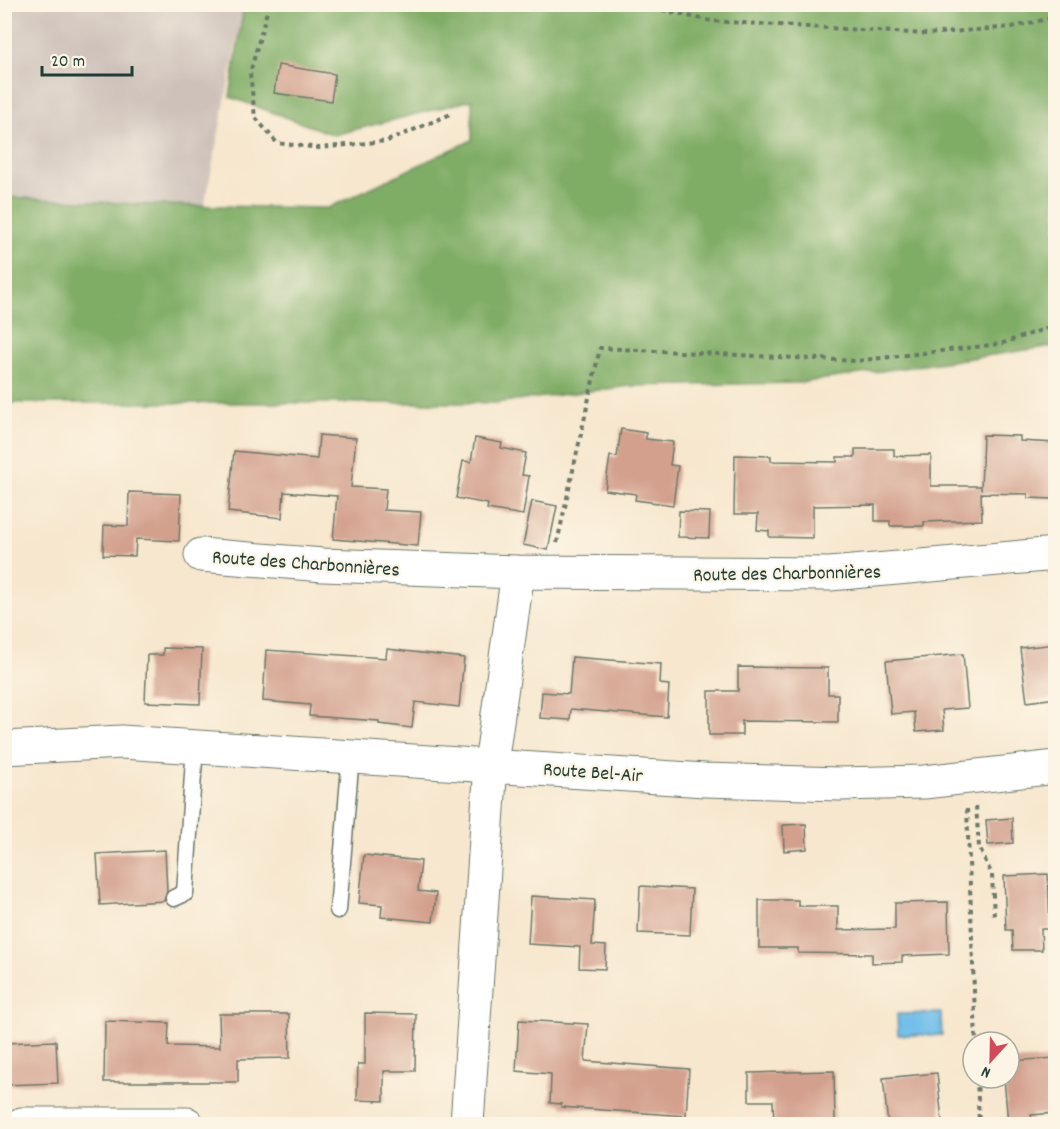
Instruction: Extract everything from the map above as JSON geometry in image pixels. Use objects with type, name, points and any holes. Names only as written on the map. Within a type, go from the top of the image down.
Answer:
[{"type":"street","name":"Route des Charbonnières","points":[[201,555],[323,565],[551,573],[830,574],[1056,554]]},
{"type":"street","points":[[468,1125],[491,764],[518,572]]},
{"type":"street","name":"Route Bel-Air","points":[[4,748],[122,742],[195,745],[705,780],[971,791],[1056,766]]},
{"type":"street","points":[[22,1125],[187,1125]]},
{"type":"lane","points":[[174,898],[185,893],[195,745]]},
{"type":"lane","points":[[338,910],[351,755]]},
{"type":"path","points":[[269,4],[250,73],[255,117],[277,143],[319,148],[387,141],[451,114]]},
{"type":"path","points":[[636,4],[711,21],[927,34],[1012,27],[1056,16]]},
{"type":"path","points":[[551,573],[600,348],[856,361],[1000,344],[1056,325]]},
{"type":"path","points":[[971,791],[979,847],[992,875],[994,917]]},
{"type":"path","points":[[971,791],[976,1030]]},
{"type":"path","points":[[978,1090],[979,1125]]},
{"type":"shaded area","points":[[4,5],[244,5],[203,212],[5,217]]},
{"type":"green space","points":[[244,5],[1055,5],[1055,346],[798,383],[631,386],[496,403],[5,403],[4,197],[155,205],[328,208],[472,140],[472,100],[334,135],[230,97]]},
{"type":"water","points":[[941,1013],[942,1035],[898,1035],[897,1014]]},
{"type":"building","points":[[278,65],[335,74],[331,101],[274,93]]},
{"type":"building","points":[[621,429],[646,433],[646,439],[673,442],[670,465],[678,466],[673,505],[635,500],[636,494],[605,490],[610,456],[617,457]]},
{"type":"building","points":[[319,435],[356,438],[351,487],[386,489],[384,510],[421,512],[418,546],[333,539],[337,496],[284,492],[282,518],[228,512],[234,451],[317,459]]},
{"type":"building","points":[[983,435],[1020,436],[1020,441],[1056,443],[1054,499],[1028,498],[1028,494],[981,493],[982,520],[924,522],[924,526],[890,526],[890,521],[875,521],[875,505],[813,506],[813,538],[769,537],[769,531],[757,530],[758,514],[734,514],[735,455],[771,456],[771,461],[837,462],[837,457],[855,457],[855,449],[894,449],[894,456],[931,455],[931,486],[981,486],[981,490]]},
{"type":"building","points":[[475,438],[502,443],[501,448],[526,453],[522,475],[529,476],[523,515],[487,509],[488,504],[456,498],[463,461],[471,462]]},
{"type":"building","points":[[129,492],[181,494],[179,541],[136,539],[135,556],[103,555],[104,525],[128,526]]},
{"type":"building","points":[[532,501],[557,506],[548,550],[523,545]]},
{"type":"building","points":[[679,511],[710,512],[709,538],[678,537]]},
{"type":"building","points":[[1056,644],[1056,698],[1027,702],[1020,648]]},
{"type":"building","points":[[163,648],[202,649],[200,704],[145,702],[147,655],[163,655]]},
{"type":"building","points":[[387,649],[464,658],[459,707],[415,702],[412,728],[379,724],[379,721],[309,716],[310,705],[263,701],[266,650],[386,658]]},
{"type":"building","points":[[963,654],[968,708],[942,710],[944,730],[916,732],[914,712],[891,714],[886,661]]},
{"type":"building","points":[[572,657],[661,664],[660,684],[669,685],[667,717],[571,709],[570,720],[540,718],[542,692],[569,694]]},
{"type":"building","points":[[738,667],[828,668],[828,694],[838,694],[838,722],[742,721],[742,735],[709,735],[709,691],[738,691]]},
{"type":"building","points":[[1012,818],[1013,843],[988,845],[986,820]]},
{"type":"building","points":[[806,824],[807,849],[784,851],[783,825]]},
{"type":"building","points":[[165,850],[167,891],[164,901],[100,905],[97,854]]},
{"type":"building","points":[[364,855],[421,861],[418,891],[436,893],[433,922],[381,917],[382,905],[359,903]]},
{"type":"building","points":[[1048,874],[1050,929],[1041,929],[1042,950],[1013,950],[1012,930],[1006,930],[1004,876]]},
{"type":"building","points":[[640,886],[692,889],[690,935],[638,933]]},
{"type":"building","points":[[531,896],[595,900],[592,945],[606,946],[605,969],[579,968],[580,947],[528,944]]},
{"type":"building","points":[[759,900],[798,900],[798,906],[838,906],[838,930],[895,929],[895,903],[948,902],[949,954],[902,956],[902,962],[872,963],[872,954],[798,953],[798,948],[759,948]]},
{"type":"building","points":[[365,1013],[416,1014],[415,1071],[384,1071],[384,1101],[357,1100],[358,1064],[365,1064]]},
{"type":"building","points":[[219,1014],[289,1014],[290,1058],[238,1059],[238,1082],[104,1082],[105,1021],[169,1023],[168,1046],[220,1047]]},
{"type":"building","points":[[519,1020],[588,1024],[585,1061],[689,1069],[686,1116],[561,1107],[561,1104],[550,1103],[551,1074],[516,1071]]},
{"type":"building","points":[[56,1041],[58,1083],[4,1085],[4,1043]]},
{"type":"building","points":[[1056,1058],[1056,1113],[1031,1115],[1032,1121],[1008,1123],[1005,1090],[1021,1090],[1021,1060]]},
{"type":"building","points":[[834,1071],[835,1122],[774,1123],[773,1101],[749,1101],[749,1073]]},
{"type":"building","points":[[937,1073],[942,1121],[888,1125],[883,1078]]}]
